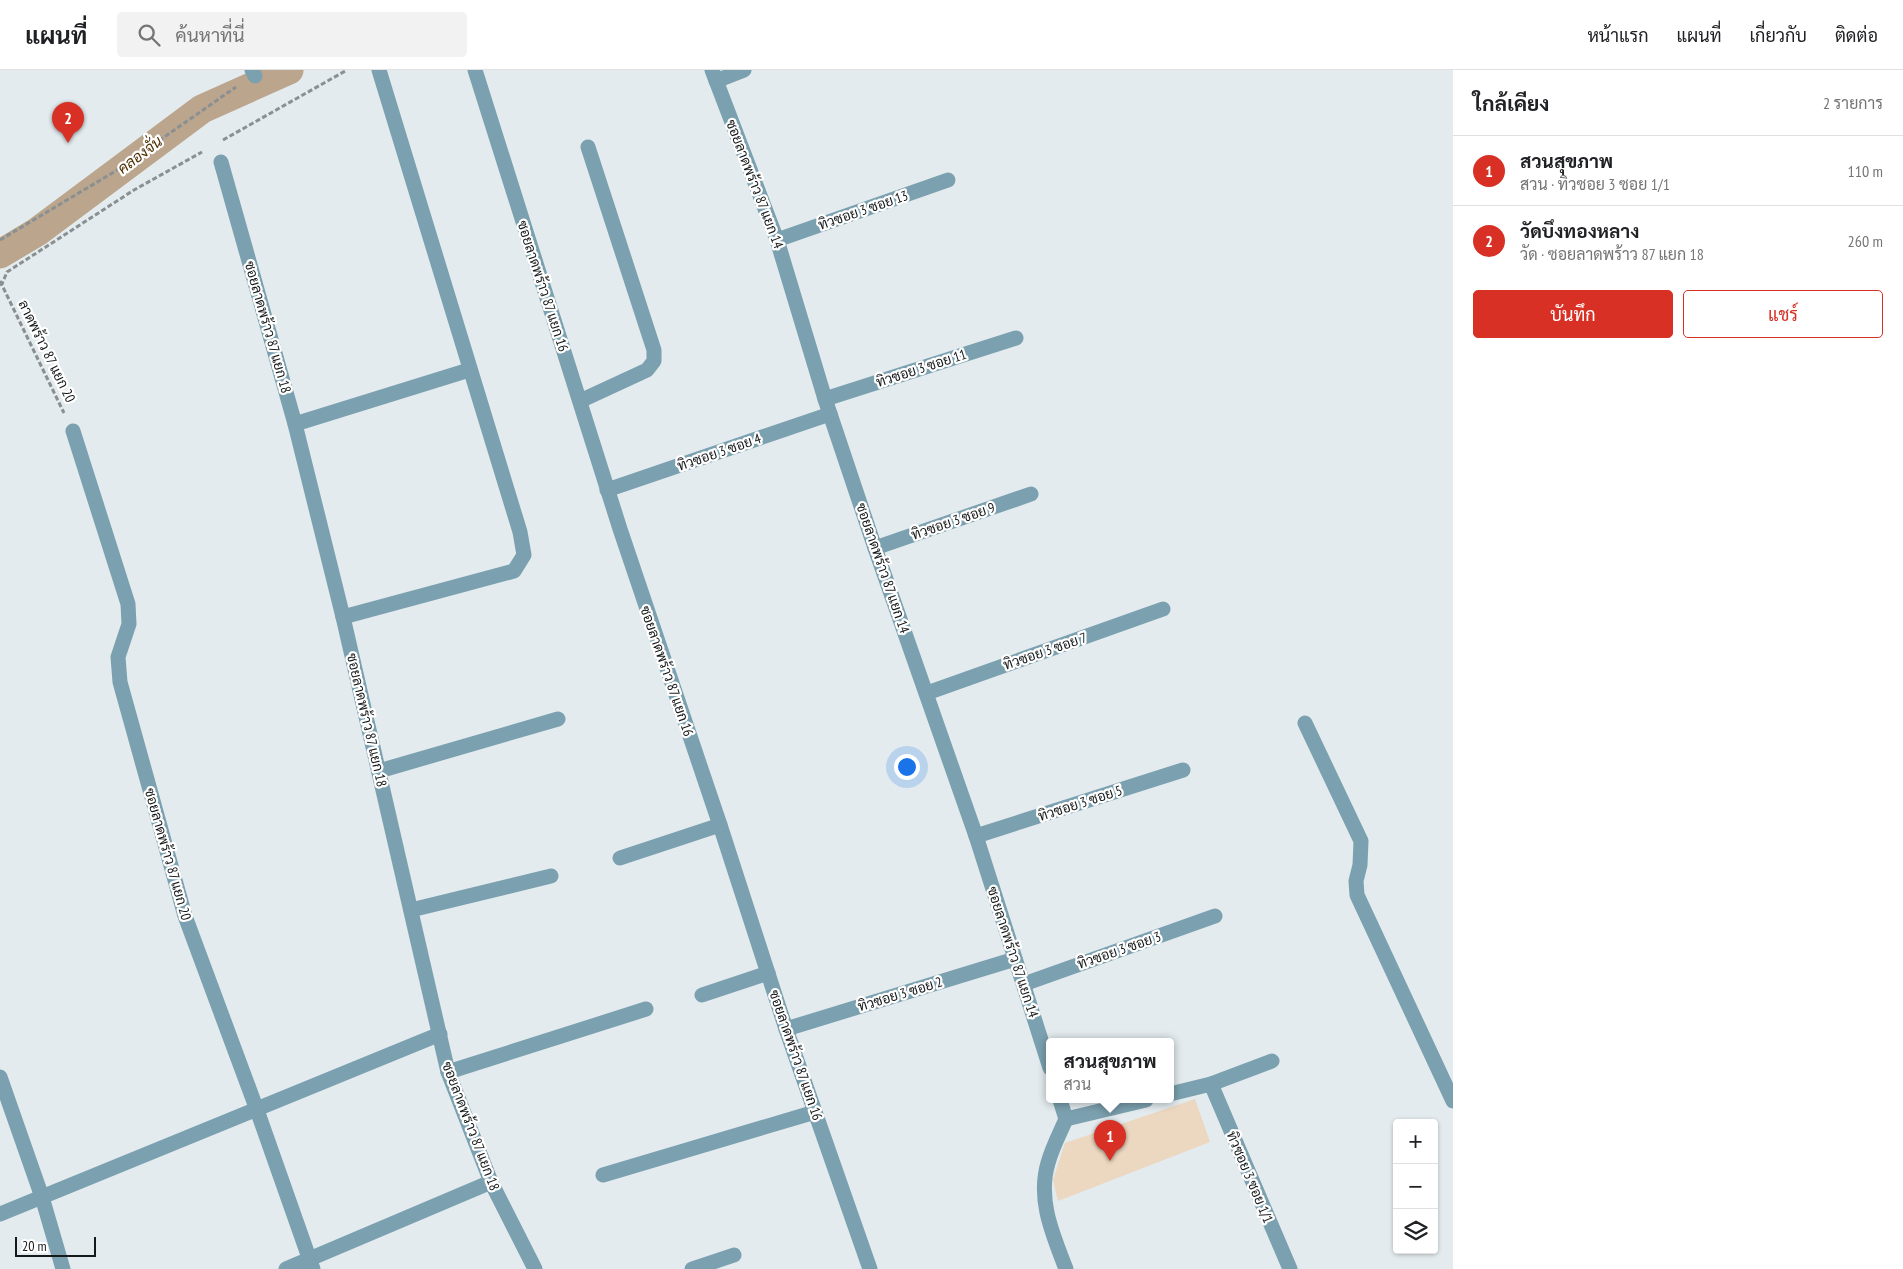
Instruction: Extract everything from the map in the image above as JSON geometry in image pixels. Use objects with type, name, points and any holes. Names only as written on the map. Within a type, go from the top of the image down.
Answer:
[{"type":"street","points":[[343,617],[514,571],[524,554],[520,532],[379,70]]},
{"type":"street","name":"ซอยลาดพร้าว 87 แยก 16","points":[[475,70],[607,490],[720,825],[786,1029],[870,1269]]},
{"type":"street","points":[[714,76],[744,70]]},
{"type":"street","name":"ซอยลาดพร้าว 87 แยก 14","points":[[714,76],[777,240],[825,399],[874,548],[927,693],[976,836],[1046,1055]]},
{"type":"street","points":[[580,401],[647,370],[654,361],[654,350],[588,147]]},
{"type":"street","name":"ซอยลาดพร้าว 87 แยก 18","points":[[221,162],[295,424],[343,617],[448,1072],[491,1182],[535,1269]]},
{"type":"street","name":"ทิวซอย 3 ซอย 13","points":[[777,240],[948,180]]},
{"type":"street","name":"ทิวซอย 3 ซอย 11","points":[[825,399],[1016,338]]},
{"type":"street","points":[[295,424],[469,370]]},
{"type":"street","name":"ทิวซอย 3 ซอย 4","points":[[607,490],[830,414]]},
{"type":"street","name":"ซอยลาดพร้าว 87 แยก 20","points":[[73,430],[128,604],[129,624],[118,658],[120,682],[185,916],[257,1110],[311,1264]]},
{"type":"street","name":"ทิวซอย 3 ซอย 9","points":[[874,548],[1031,494]]},
{"type":"street","name":"ทิวซอย 3 ซอย 7","points":[[927,693],[1163,609]]},
{"type":"street","points":[[379,771],[558,718]]},
{"type":"street","points":[[1305,723],[1361,841],[1361,859],[1356,881],[1357,895],[1453,1101]]},
{"type":"street","name":"ทิวซอย 3 ซอย 5","points":[[976,836],[1184,770]]},
{"type":"street","points":[[620,858],[720,825]]},
{"type":"street","points":[[411,910],[551,876]]},
{"type":"street","name":"ทิวซอย 3 ซอย 3","points":[[1024,984],[1215,916]]},
{"type":"street","name":"ทิวซอย 3 ซอย 2","points":[[786,1029],[1015,959]]},
{"type":"street","points":[[702,995],[768,973]]},
{"type":"street","points":[[448,1072],[646,1009]]},
{"type":"street","points":[[0,1214],[440,1034]]},
{"type":"street","points":[[1174,1093],[1211,1084],[1272,1062]]},
{"type":"street","points":[[0,1077],[42,1198],[64,1269]]},
{"type":"street","name":"ทิวซอย 3 ซอย 1/1","points":[[1211,1084],[1290,1269]]},
{"type":"street","points":[[1061,1103],[1066,1119],[1047,1163],[1044,1193],[1048,1222],[1066,1269]]},
{"type":"street","points":[[1066,1119],[1133,1103]]},
{"type":"street","points":[[603,1175],[815,1112]]},
{"type":"street","points":[[286,1269],[311,1264],[491,1182]]},
{"type":"street","points":[[692,1269],[734,1255]]},
{"type":"path","points":[[217,143],[347,70]]},
{"type":"path","points":[[0,240],[114,172],[254,73]]},
{"type":"path","points":[[1,283],[6,272],[134,190],[209,148]]},
{"type":"path","name":"ลาดพร้าว 87 แยก 20","points":[[1,283],[73,430]]},
{"type":"shaded area","points":[[1195,1099],[1210,1142],[1058,1201],[1053,1180],[1065,1143]]},
{"type":"waterway","name":"คลองจั่น","points":[[0,254],[37,232],[202,109],[289,70]]},
{"type":"place","name":"วัดบึงทองหลาง","points":[[68,143]]},
{"type":"place","name":"สวนสุขภาพ","points":[[1110,1161]]}]
